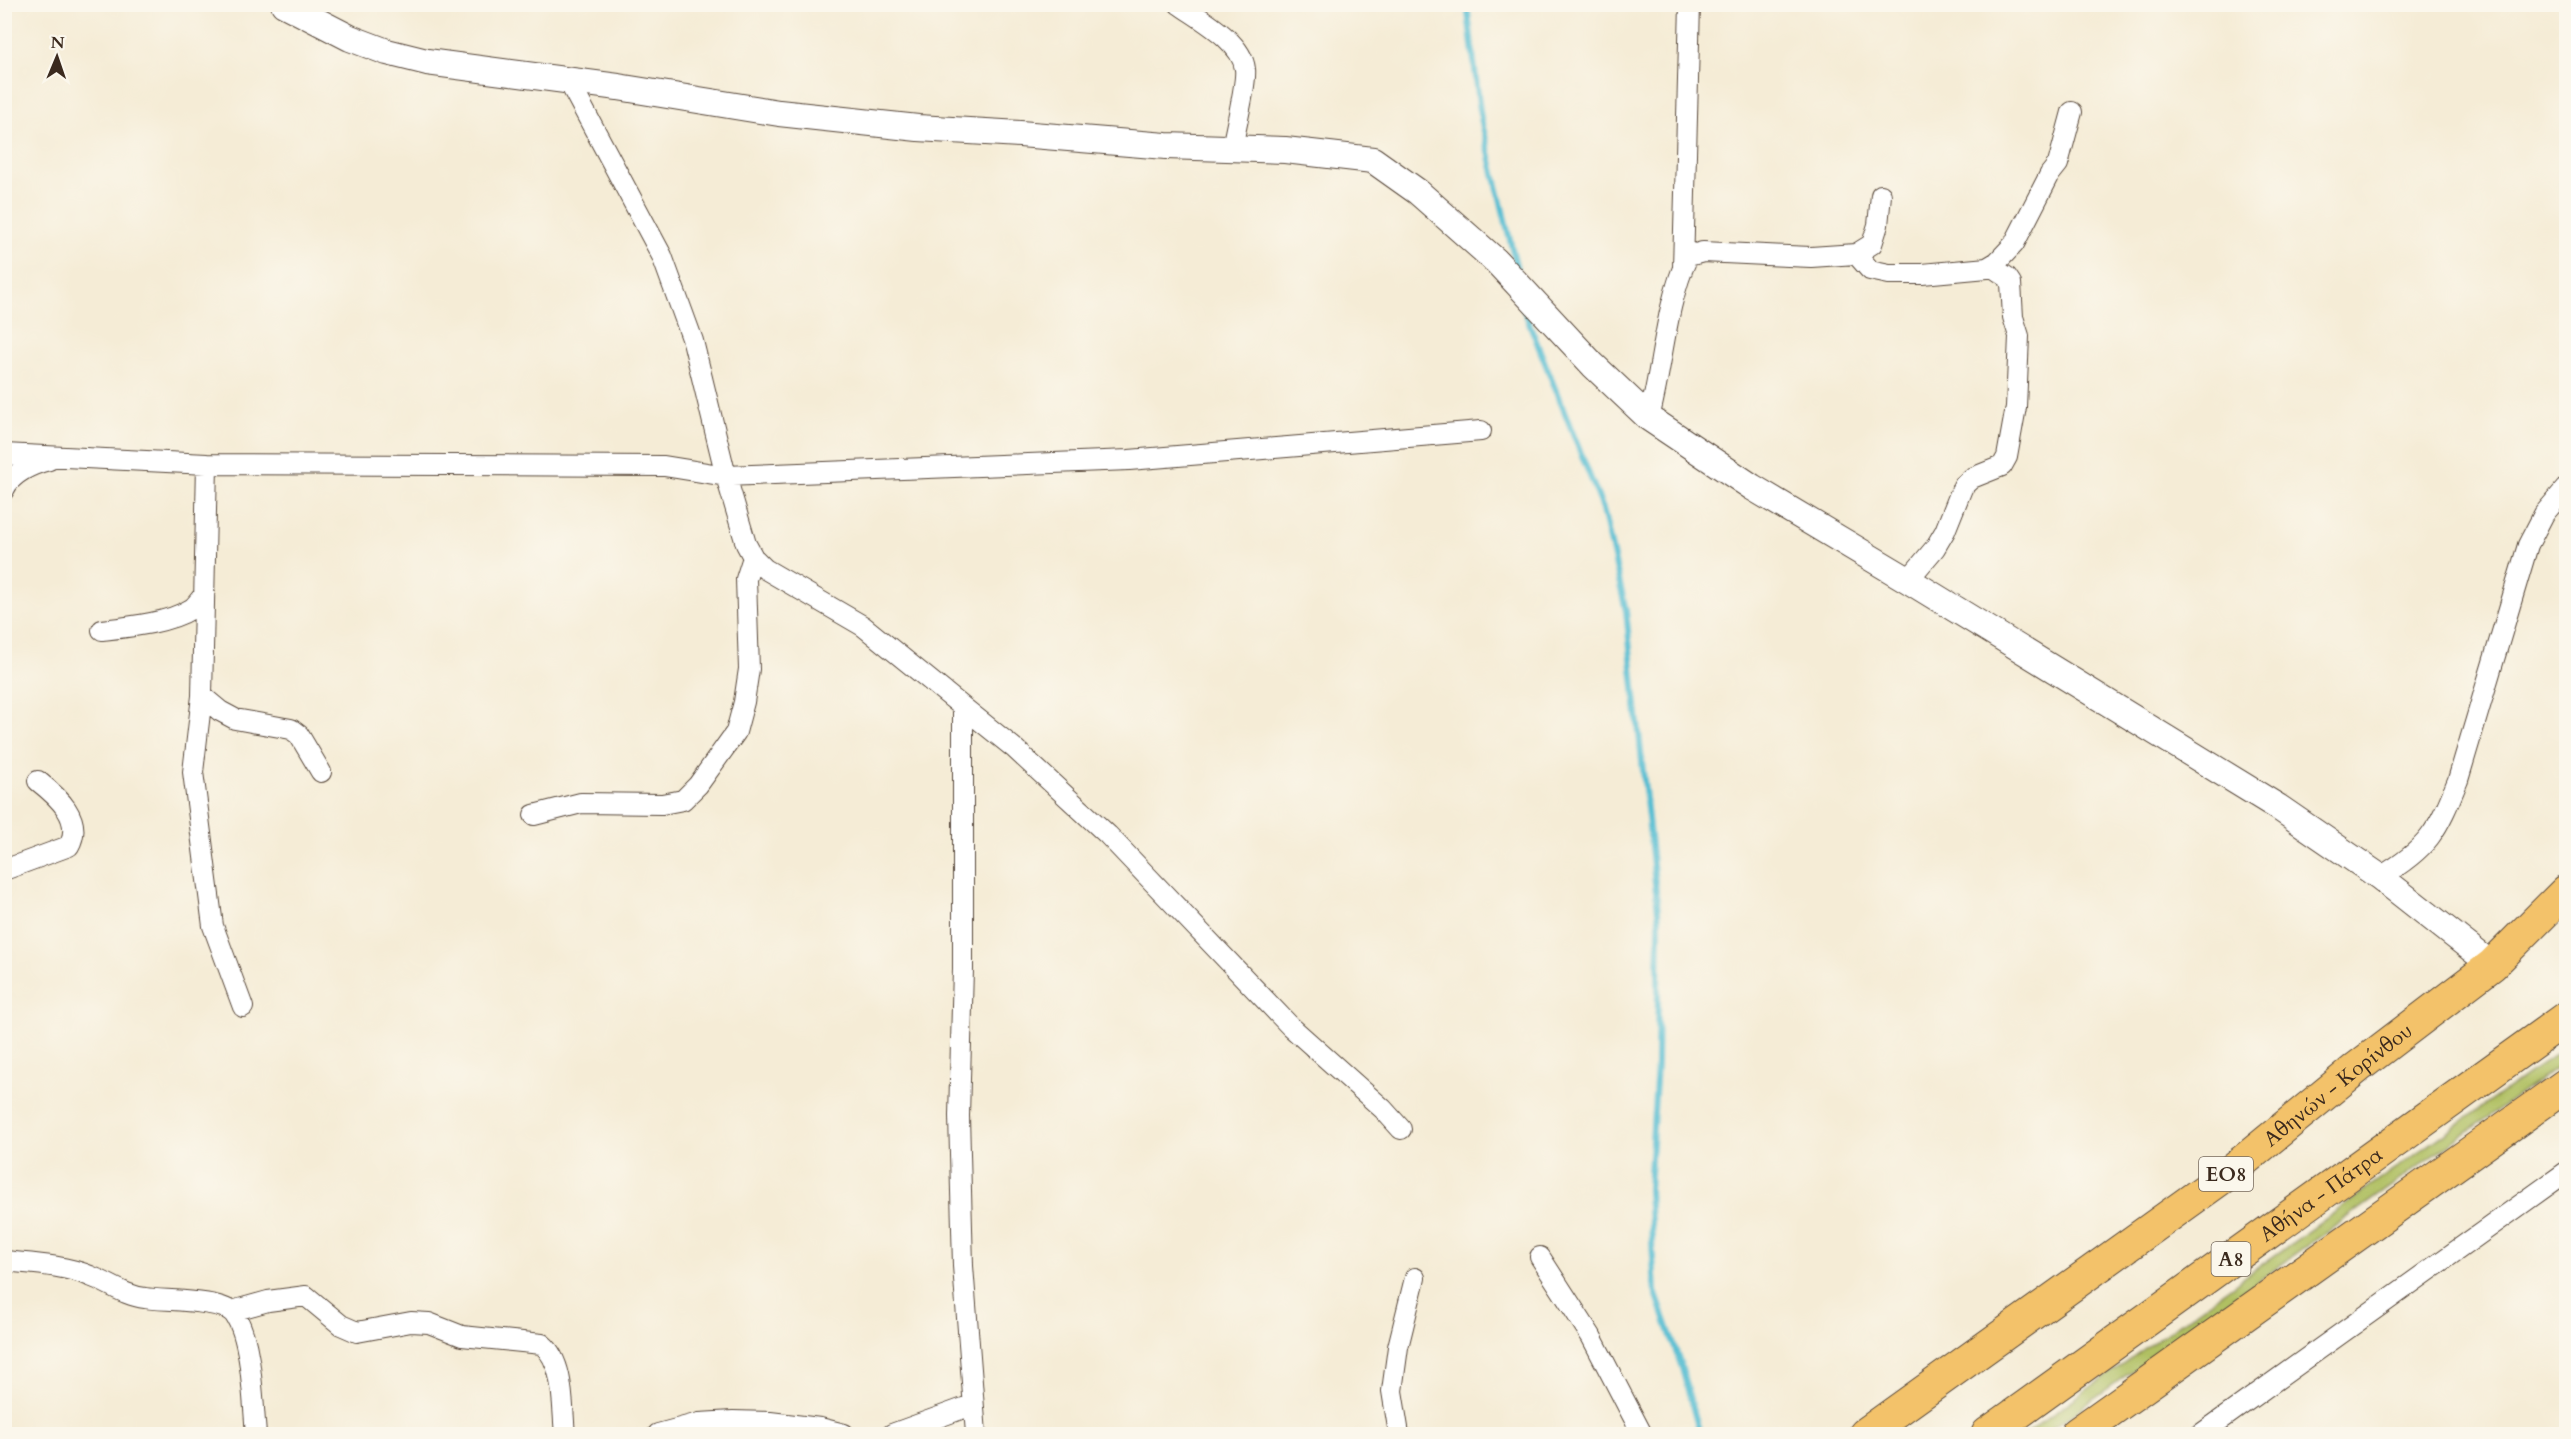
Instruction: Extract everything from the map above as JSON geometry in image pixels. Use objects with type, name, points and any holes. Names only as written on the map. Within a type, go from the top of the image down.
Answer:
[{"type":"highway","name":"Αθήνα - Πάτρα","points":[[1988,1434],[2566,1018]]},
{"type":"highway","name":"Α8","points":[[2077,1434],[2566,1084]]},
{"type":"main road","name":"Αθηνών - Κορίνθου","points":[[1865,1434],[2226,1174],[2358,1067],[2492,965],[2566,891]]},
{"type":"street","points":[[284,4],[350,38],[387,52],[465,68],[568,80],[779,113],[918,128],[1166,146],[1318,152],[1373,160],[1418,192],[1496,261],[1593,365],[1648,418],[1752,488],[1908,580],[2229,776],[2380,877],[2492,965]]},
{"type":"street","points":[[1179,4],[1226,38],[1240,56],[1245,69],[1232,148]]},
{"type":"street","points":[[1683,268],[1690,4]]},
{"type":"street","points":[[568,80],[662,256],[693,341],[726,476],[746,544],[753,557],[765,569],[863,626],[1014,748],[1108,836],[1290,1026],[1383,1109],[1401,1129]]},
{"type":"street","points":[[1856,254],[1870,270],[1888,274],[1971,271],[1991,266],[2014,244],[2050,174],[2058,164],[2072,112]]},
{"type":"street","points":[[1648,418],[1660,373],[1675,289],[1688,256],[1703,252],[1811,257],[1856,254],[1872,244],[1878,225],[1881,195]]},
{"type":"street","points":[[1908,580],[1935,548],[1945,531],[1963,486],[1978,475],[2002,466],[2007,457],[2016,407],[2019,336],[2013,317],[2011,283],[2007,277],[1991,266]]},
{"type":"street","points":[[4,454],[207,464],[663,466],[726,476],[1129,460],[1481,431]]},
{"type":"street","points":[[4,489],[27,467],[63,457]]},
{"type":"street","points":[[207,464],[202,696],[193,772],[213,927],[243,1007]]},
{"type":"street","points":[[2380,877],[2416,854],[2426,843],[2445,811],[2458,780],[2528,545],[2544,514],[2566,488]]},
{"type":"street","points":[[534,815],[581,803],[663,804],[683,800],[698,785],[736,732],[744,702],[749,669],[746,579],[753,557]]},
{"type":"street","points":[[102,630],[130,627],[168,618],[192,609],[204,595]]},
{"type":"street","points":[[202,696],[220,711],[235,719],[291,729],[299,735],[321,772]]},
{"type":"street","points":[[963,707],[963,969],[959,1116],[963,1266],[976,1434]]},
{"type":"street","points":[[4,870],[69,846],[73,839],[70,816],[62,801],[38,781]]},
{"type":"street","points":[[2201,1434],[2566,1172]]},
{"type":"street","points":[[1540,1257],[1591,1336],[1642,1434]]},
{"type":"street","points":[[4,1261],[55,1267],[90,1276],[124,1293],[143,1298],[219,1306],[232,1311],[241,1325],[249,1365],[256,1434]]},
{"type":"street","points":[[1400,1434],[1392,1391],[1398,1347],[1415,1278]]},
{"type":"street","points":[[232,1311],[268,1301],[306,1296],[341,1325],[357,1332],[429,1323],[462,1336],[542,1344],[549,1350],[555,1364],[565,1434]]},
{"type":"street","points":[[892,1434],[972,1405]]},
{"type":"street","points":[[658,1434],[699,1423],[733,1421],[770,1422],[820,1428],[844,1434]]},
{"type":"green space","points":[[2566,1047],[2566,1061],[2044,1434],[2025,1434]]},
{"type":"waterway","points":[[1467,4],[1481,119],[1517,269]]},
{"type":"waterway","points":[[1524,310],[1603,509],[1626,611],[1659,921],[1657,1064],[1649,1190],[1655,1291],[1682,1368],[1700,1434]]}]
